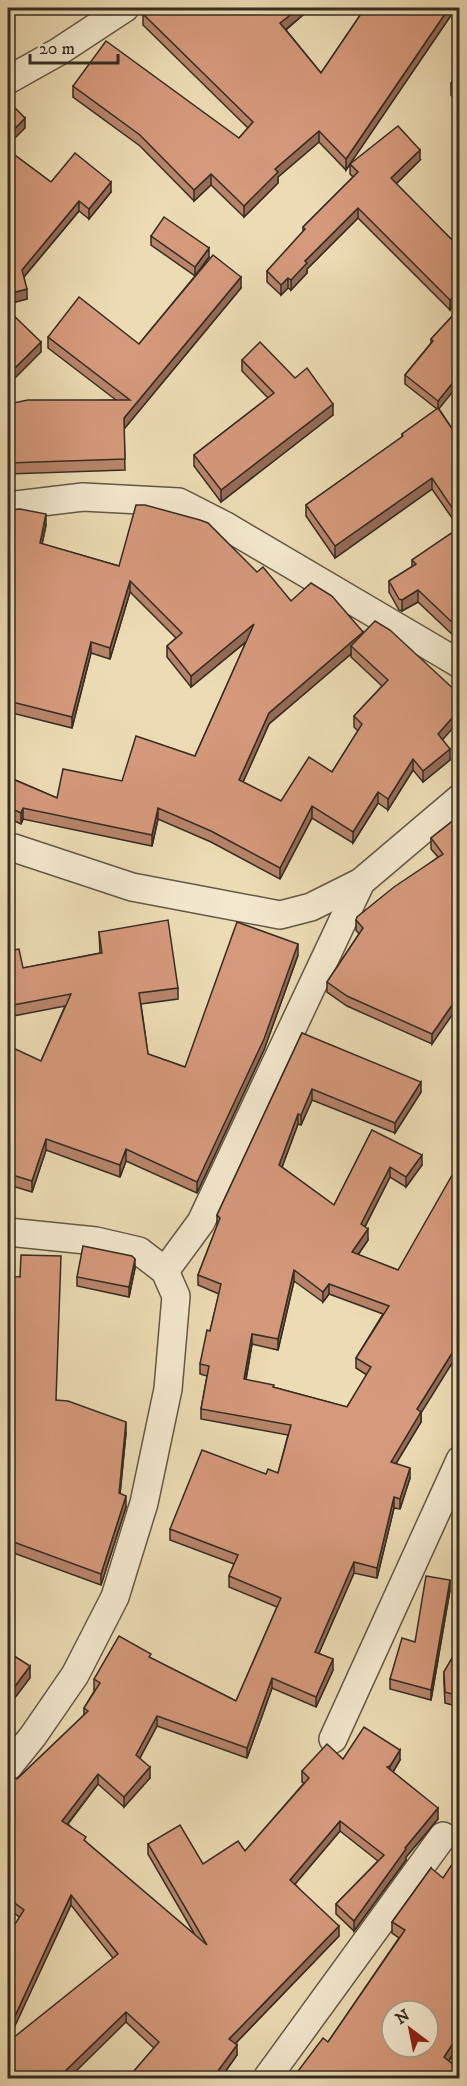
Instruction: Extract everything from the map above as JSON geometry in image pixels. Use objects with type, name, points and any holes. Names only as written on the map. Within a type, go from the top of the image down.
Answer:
[{"type":"street","points":[[8,80],[58,52],[125,8]]},
{"type":"street","points":[[8,506],[83,497],[179,502],[224,525],[459,664]]},
{"type":"street","points":[[8,848],[14,848],[132,887],[280,915],[311,907],[362,882],[459,798]]},
{"type":"street","points":[[165,1271],[201,1222],[362,882]]},
{"type":"street","points":[[8,1232],[96,1241],[139,1251],[165,1271],[176,1296],[168,1389],[144,1503],[115,1597],[75,1675],[33,1736],[8,1767]]},
{"type":"street","points":[[333,1739],[459,1460]]},
{"type":"street","points":[[267,2079],[443,1836]]},
{"type":"building","points":[[150,8],[299,8],[280,23],[321,73],[365,8],[449,8],[346,159],[319,131],[275,169],[278,172],[244,206],[211,174],[194,190],[140,135],[73,86],[106,41],[239,138],[253,122],[143,14]]},
{"type":"building","points":[[459,76],[459,94],[451,83]]},
{"type":"building","points":[[8,101],[25,118],[8,136]]},
{"type":"building","points":[[398,126],[420,150],[391,178],[459,247],[459,291],[450,300],[358,208],[305,261],[307,263],[291,280],[288,278],[281,285],[267,271],[305,229],[303,227],[358,172],[350,164]]},
{"type":"building","points":[[8,150],[51,182],[75,153],[111,182],[89,209],[79,201],[22,270],[27,289],[8,294]]},
{"type":"building","points":[[164,217],[209,248],[195,267],[151,236]]},
{"type":"building","points":[[213,255],[241,277],[124,418],[125,459],[8,463],[8,404],[28,400],[130,400],[48,337],[79,297],[139,344]]},
{"type":"building","points":[[8,310],[41,342],[8,375]]},
{"type":"building","points":[[457,311],[459,313],[459,375],[438,401],[405,375],[433,341],[431,339]]},
{"type":"building","points":[[260,342],[295,378],[307,368],[333,404],[221,490],[194,455],[274,393],[242,360]]},
{"type":"building","points":[[438,408],[459,439],[459,518],[432,478],[335,546],[306,505],[403,436],[402,434]]},
{"type":"building","points":[[136,505],[145,505],[208,523],[257,572],[263,567],[291,601],[311,583],[332,596],[363,632],[269,713],[239,780],[281,801],[309,757],[332,772],[362,724],[354,716],[388,680],[351,646],[375,621],[390,630],[459,694],[459,710],[438,734],[450,749],[423,771],[413,759],[388,799],[378,792],[353,832],[312,806],[280,868],[211,831],[158,808],[152,835],[23,808],[21,813],[8,807],[8,777],[57,798],[63,769],[122,781],[136,736],[195,756],[254,624],[191,676],[167,646],[182,633],[130,581],[110,648],[91,642],[72,717],[8,701],[8,510],[20,509],[46,514],[40,543],[119,566]]},
{"type":"building","points":[[459,528],[459,623],[456,626],[418,590],[402,600],[399,599],[389,581],[416,564],[412,560]]},
{"type":"building","points":[[459,816],[459,995],[432,1034],[347,996],[327,982],[363,928],[356,920],[357,917],[394,887],[443,854],[431,838]]},
{"type":"building","points":[[8,874],[12,888],[8,890]]},
{"type":"building","points":[[168,920],[178,988],[139,993],[148,1054],[185,1067],[237,922],[298,944],[264,1039],[197,1182],[126,1149],[120,1165],[46,1139],[32,1181],[9,1174],[14,1157],[8,1154],[8,1054],[11,1047],[41,1061],[71,994],[8,1006],[8,951],[19,949],[23,968],[102,953],[99,932]]},
{"type":"building","points":[[302,1033],[421,1082],[395,1123],[312,1089],[301,1115],[298,1114],[279,1165],[334,1205],[372,1130],[422,1155],[406,1177],[390,1167],[361,1224],[368,1229],[352,1252],[398,1270],[459,1163],[459,1342],[417,1409],[421,1412],[391,1462],[410,1468],[400,1499],[394,1497],[377,1568],[354,1562],[315,1652],[333,1659],[316,1697],[272,1678],[247,1748],[157,1716],[136,1755],[150,1767],[124,1797],[98,1774],[62,1821],[86,1837],[84,1840],[207,1945],[148,1844],[180,1825],[203,1864],[238,1841],[245,1851],[309,1778],[302,1771],[327,1744],[343,1759],[364,1727],[400,1750],[387,1767],[438,1808],[405,1848],[354,1921],[336,1904],[384,1855],[340,1821],[290,1880],[339,1926],[229,2039],[237,2045],[212,2079],[127,2079],[159,2042],[126,2012],[57,2079],[8,2079],[8,2042],[118,1954],[71,1895],[8,2031],[8,1935],[24,1910],[8,1898],[8,1783],[13,1776],[17,1779],[88,1711],[84,1708],[100,1683],[94,1679],[119,1636],[151,1654],[149,1657],[236,1701],[281,1598],[229,1576],[238,1555],[170,1529],[202,1450],[266,1474],[268,1469],[278,1473],[291,1425],[201,1409],[209,1366],[200,1364],[207,1330],[210,1331],[221,1284],[198,1275],[220,1218],[217,1215]],"holes":[[[294,1270],[323,1292],[329,1284],[389,1306],[356,1358],[371,1367],[347,1407],[273,1387],[274,1385],[244,1379],[252,1334],[278,1339]]]},
{"type":"building","points":[[83,1246],[132,1256],[135,1259],[129,1287],[77,1277]]},
{"type":"building","points":[[21,1255],[61,1256],[56,1400],[68,1401],[126,1422],[119,1493],[126,1496],[101,1574],[8,1540],[8,1276],[20,1277]]},
{"type":"building","points":[[426,1576],[450,1580],[431,1690],[390,1679],[402,1638],[415,1642]]},
{"type":"building","points":[[459,1646],[459,1696],[445,1692],[444,1672]]},
{"type":"building","points":[[8,1652],[30,1666],[8,1696]]},
{"type":"building","points":[[459,1747],[459,1760],[455,1760]]},
{"type":"building","points":[[459,1854],[459,2034],[444,2057],[459,2069],[459,2079],[292,2079],[323,2038],[328,2042],[405,1930],[392,1922],[431,1868],[443,1878]]}]
